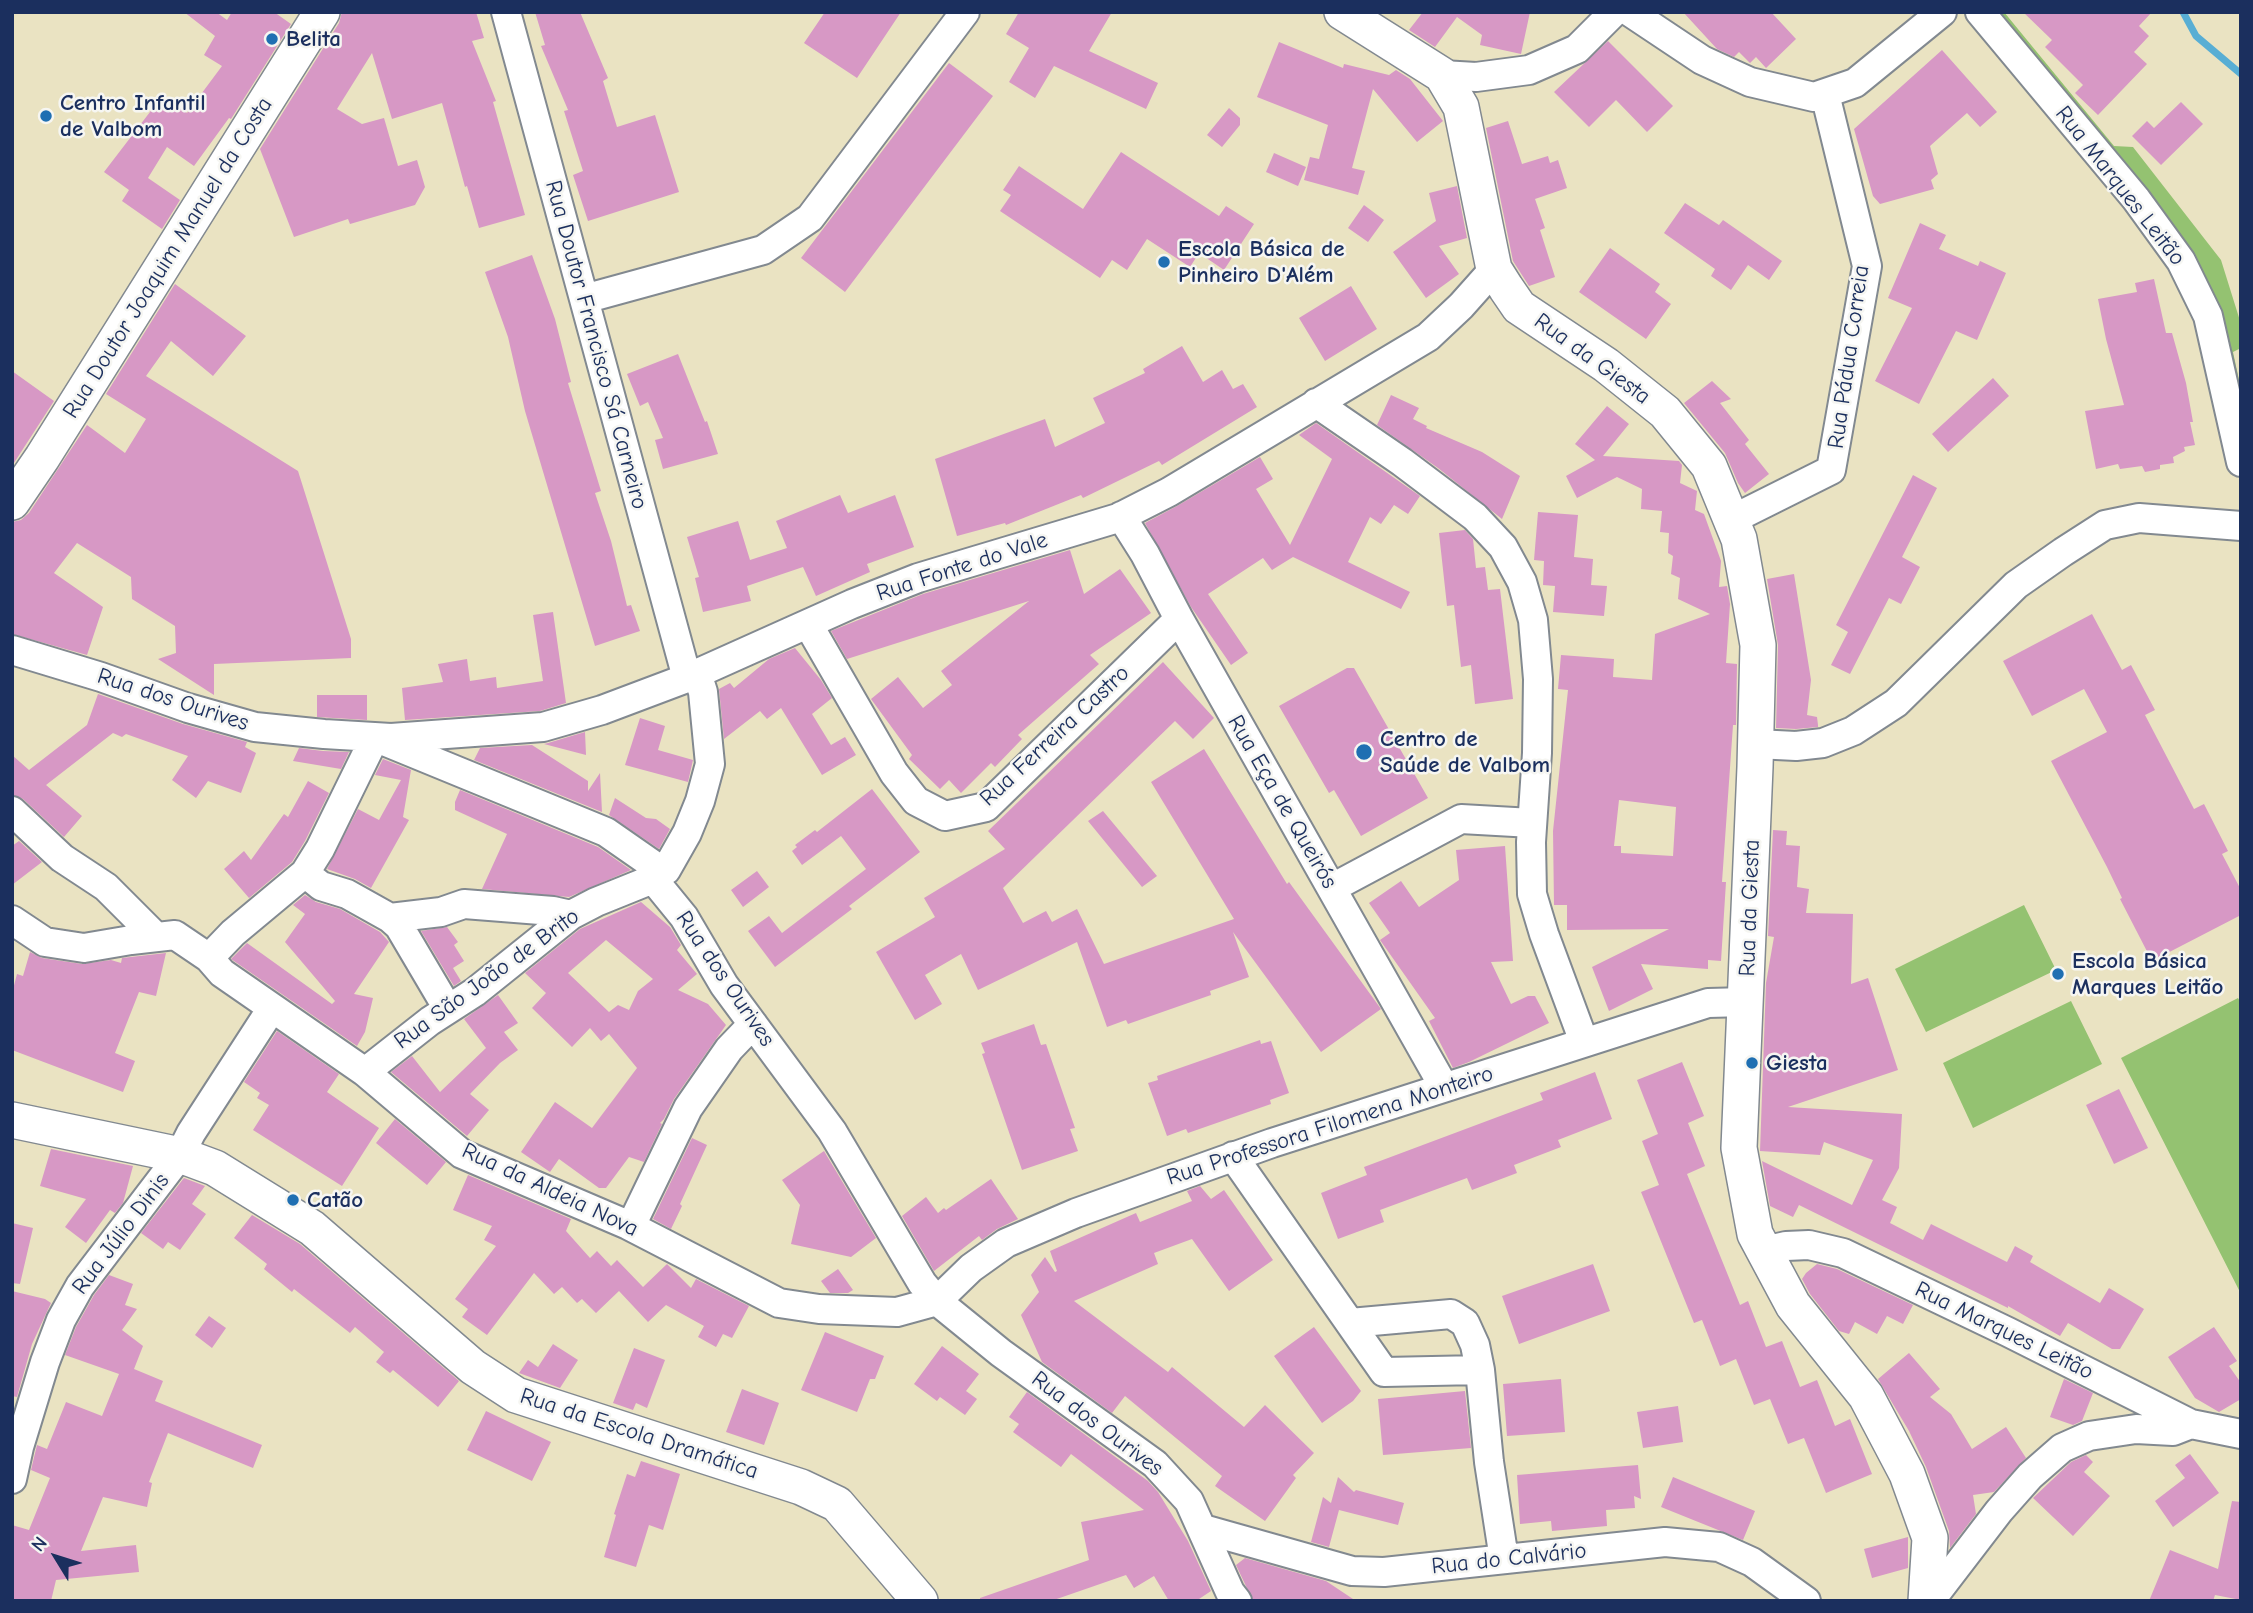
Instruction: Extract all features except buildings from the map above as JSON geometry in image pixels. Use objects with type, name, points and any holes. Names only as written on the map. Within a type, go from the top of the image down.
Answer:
[{"type":"street","name":"Rua Doutor Joaquim Manuel da Costa","points":[[12,502],[43,458],[322,12]]},
{"type":"street","name":"Rua Doutor Francisco Sá Carneiro","points":[[506,12],[584,299],[692,675],[704,692],[710,764],[687,834],[666,870],[653,879]]},
{"type":"street","points":[[584,299],[762,250],[810,218],[965,12]]},
{"type":"street","points":[[1342,12],[1441,75],[1461,107],[1494,268]]},
{"type":"street","points":[[1441,75],[1476,77],[1529,70],[1577,49],[1614,12]]},
{"type":"street","points":[[1630,12],[1702,60],[1750,82],[1814,97],[1856,83],[1942,12]]},
{"type":"street","name":"Rua Marques Leitão","points":[[1980,12],[2136,200],[2180,261],[2208,316],[2241,462]]},
{"type":"street","name":"Rua Pádua Correia","points":[[1731,520],[1831,470],[1867,266],[1825,94]]},
{"type":"street","name":"Rua Fonte do Vale","points":[[383,737],[543,727],[601,710],[692,675],[918,578],[1121,516],[1168,492],[1428,337],[1461,306],[1494,268]]},
{"type":"street","name":"Rua da Giesta","points":[[1494,268],[1519,307],[1606,365],[1665,412],[1709,466],[1739,539],[1758,646],[1739,1148],[1755,1234],[1793,1305],[1866,1396],[1907,1474],[1930,1538],[1928,1601]]},
{"type":"street","points":[[1316,403],[1402,462],[1475,517],[1503,547],[1522,582],[1534,620],[1538,678],[1532,894],[1584,1042]]},
{"type":"street","name":"Rua Eça de Queirós","points":[[1121,516],[1145,554],[1179,620],[1444,1087]]},
{"type":"street","points":[[1756,744],[1796,746],[1823,743],[1853,731],[1896,703],[2016,585],[2105,525],[2140,518],[2241,526]]},
{"type":"street","name":"Rua Ferreira Castro","points":[[808,624],[894,773],[916,801],[945,816],[986,807],[1179,620]]},
{"type":"street","name":"Rua dos Ourives","points":[[12,650],[102,677],[188,708],[255,727],[383,737],[606,832],[652,864],[653,879],[684,917],[724,985],[832,1131],[922,1283],[937,1301],[1051,1391],[1155,1464],[1189,1501],[1237,1601]]},
{"type":"street","points":[[208,958],[233,933],[305,873],[383,737]]},
{"type":"street","points":[[12,811],[62,858],[106,887],[156,937]]},
{"type":"street","points":[[1332,888],[1461,819],[1532,823]]},
{"type":"street","points":[[305,873],[321,886],[346,894],[390,918],[399,926],[448,1009]]},
{"type":"street","name":"Rua São João de Brito","points":[[365,1072],[396,1046],[475,992],[571,915],[653,879]]},
{"type":"street","points":[[390,918],[441,912],[464,904],[553,911],[571,915]]},
{"type":"street","points":[[12,920],[44,942],[84,948],[156,937]]},
{"type":"street","name":"Rua da Aldeia Nova","points":[[156,937],[175,935],[208,958],[222,973],[365,1072],[462,1154],[631,1226],[779,1303],[819,1309],[897,1312],[937,1301]]},
{"type":"street","name":"Rua Professora Filomena Monteiro","points":[[937,1301],[971,1268],[1006,1243],[1076,1213],[1233,1156],[1584,1042],[1708,1003],[1746,1002]]},
{"type":"street","name":"Rua Júlio Dinis","points":[[12,1479],[23,1435],[61,1320],[80,1286],[180,1155],[191,1133],[272,1008]]},
{"type":"street","points":[[631,1226],[688,1108],[729,1049],[753,1024]]},
{"type":"street","name":"Rua da Escola Dramática","points":[[12,1120],[180,1155],[215,1168],[312,1228],[473,1367],[516,1395],[801,1487],[837,1504],[920,1601]]},
{"type":"street","points":[[1233,1156],[1384,1372],[1480,1370]]},
{"type":"street","name":"Rua Marques Leitão","points":[[1764,1251],[1809,1245],[1843,1253],[2191,1424],[2241,1434]]},
{"type":"street","points":[[1350,1323],[1451,1314],[1465,1323],[1475,1345],[1480,1370],[1489,1461],[1504,1559]]},
{"type":"street","points":[[1928,1601],[1999,1511],[2030,1476],[2062,1448],[2089,1436],[2136,1429],[2173,1431],[2191,1424]]},
{"type":"street","name":"Rua do Calvário","points":[[1203,1529],[1352,1571],[1384,1572],[1665,1542],[1719,1547],[1752,1562],[1806,1601]]},
{"type":"green space","points":[[1987,12],[2004,12],[2114,146],[2133,147],[2221,260],[2241,324],[2241,348],[2233,352],[2241,389],[2241,462],[2216,313]]},
{"type":"green space","points":[[2024,905],[2056,970],[1926,1032],[1895,969]]},
{"type":"green space","points":[[2238,998],[2241,1003],[2241,1294],[2121,1058]]},
{"type":"green space","points":[[2071,1001],[2102,1064],[1973,1128],[1943,1063]]},
{"type":"waterway","points":[[2183,12],[2196,36],[2241,74]]},
{"type":"place","name":"Belita","points":[[272,39]]},
{"type":"place","name":"Centro Infantil de Valbom","points":[[46,116]]},
{"type":"place","name":"Escola Básica de Pinheiro D'Além","points":[[1164,262]]},
{"type":"place","name":"Centro de Saúde de Valbom","points":[[1364,752]]},
{"type":"place","name":"Escola Básica Marques Leitão","points":[[2058,974]]},
{"type":"place","name":"Giesta","points":[[1752,1063]]},
{"type":"place","name":"Catão","points":[[293,1200]]}]
